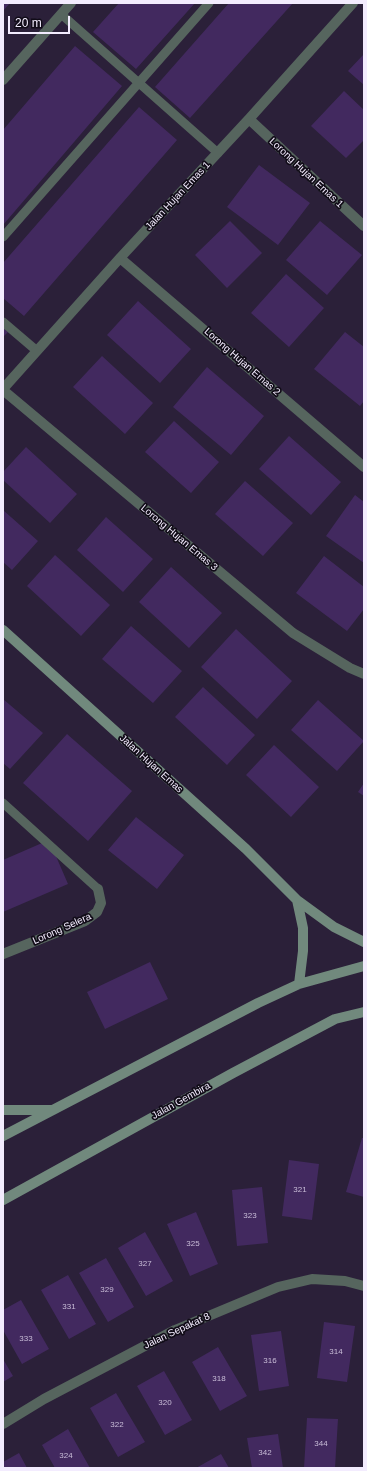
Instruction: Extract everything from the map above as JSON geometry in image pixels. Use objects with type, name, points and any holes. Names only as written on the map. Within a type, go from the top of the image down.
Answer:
[{"type":"main road","name":"Jalan Hujan Emas","points":[[3,630],[246,850],[297,900],[334,927],[364,942]]},
{"type":"main road","points":[[297,900],[303,928],[303,951],[299,984]]},
{"type":"main road","points":[[3,1136],[220,1022],[299,984],[364,966]]},
{"type":"main road","name":"Jalan Gembira","points":[[3,1200],[335,1019],[364,1012]]},
{"type":"main road","points":[[3,1110],[53,1110]]},
{"type":"street","points":[[3,80],[71,3]]},
{"type":"street","name":"Jalan Hujan Emas 1","points":[[3,389],[120,258],[249,120],[353,3]]},
{"type":"street","name":"Lorong Hujan Emas 1","points":[[249,120],[364,226]]},
{"type":"street","name":"Lorong Hujan Emas 2","points":[[120,258],[364,467]]},
{"type":"street","name":"Lorong Hujan Emas 3","points":[[3,389],[293,633],[350,668],[364,674]]},
{"type":"street","name":"Lorong Selera","points":[[3,954],[85,921],[91,917],[97,912],[101,903],[98,889]]},
{"type":"street","name":"Jalan Sepakat 8","points":[[3,1424],[44,1399],[175,1330],[278,1287],[312,1279],[345,1281],[364,1286]]},
{"type":"lane","points":[[3,237],[209,3]]},
{"type":"lane","points":[[61,14],[140,82],[218,153]]},
{"type":"lane","points":[[3,322],[37,351]]},
{"type":"lane","points":[[3,803],[98,889]]},
{"type":"building","points":[[3,3],[10,3],[3,11]]},
{"type":"building","points":[[119,3],[195,3],[136,69],[93,32]]},
{"type":"building","points":[[229,3],[293,3],[190,118],[155,87]]},
{"type":"building","points":[[75,46],[122,86],[3,225],[3,130]]},
{"type":"building","points":[[364,54],[364,85],[348,71]]},
{"type":"building","points":[[344,91],[364,110],[364,140],[346,158],[311,126]]},
{"type":"building","points":[[139,107],[177,140],[24,316],[3,298],[3,263]]},
{"type":"building","points":[[259,165],[310,203],[278,245],[227,207]]},
{"type":"building","points":[[230,221],[262,253],[227,288],[195,255]]},
{"type":"building","points":[[320,221],[362,255],[327,295],[286,260]]},
{"type":"building","points":[[286,274],[324,308],[289,347],[251,313]]},
{"type":"building","points":[[138,301],[191,349],[160,383],[107,335]]},
{"type":"building","points":[[3,328],[8,332],[3,337]]},
{"type":"building","points":[[345,332],[364,347],[364,401],[360,406],[314,369]]},
{"type":"building","points":[[102,356],[153,403],[125,434],[73,387]]},
{"type":"building","points":[[207,367],[264,416],[231,455],[173,407]]},
{"type":"building","points":[[174,421],[219,462],[191,493],[145,452]]},
{"type":"building","points":[[289,436],[341,482],[311,515],[259,469]]},
{"type":"building","points":[[26,447],[77,494],[50,523],[3,480],[3,472]]},
{"type":"building","points":[[245,481],[293,523],[263,556],[215,514]]},
{"type":"building","points":[[355,495],[364,502],[364,563],[326,536]]},
{"type":"building","points":[[3,510],[38,541],[12,570],[3,562]]},
{"type":"building","points":[[106,517],[153,559],[123,592],[77,550]]},
{"type":"building","points":[[55,555],[110,605],[81,636],[27,586]]},
{"type":"building","points":[[324,556],[364,587],[364,609],[347,631],[296,593]]},
{"type":"building","points":[[171,567],[222,613],[189,648],[139,602]]},
{"type":"building","points":[[131,626],[182,671],[153,703],[102,659]]},
{"type":"building","points":[[236,629],[292,681],[257,719],[201,667]]},
{"type":"building","points":[[203,687],[255,735],[227,765],[175,717]]},
{"type":"building","points":[[3,699],[43,733],[10,769],[3,763]]},
{"type":"building","points":[[318,700],[364,741],[337,771],[291,730]]},
{"type":"building","points":[[67,734],[132,791],[88,841],[23,783]]},
{"type":"building","points":[[274,745],[319,787],[291,817],[246,775]]},
{"type":"building","points":[[364,783],[364,796],[358,792]]},
{"type":"building","points":[[136,817],[184,855],[157,889],[108,850]]},
{"type":"building","points":[[49,840],[68,884],[3,912],[3,860]]},
{"type":"building","points":[[150,962],[168,999],[105,1029],[87,992]]},
{"type":"building","points":[[362,1138],[364,1138],[364,1197],[346,1192]]},
{"type":"building","points":[[289,1160],[319,1164],[312,1220],[282,1216]]},
{"type":"building","points":[[262,1187],[268,1243],[237,1246],[232,1190]]},
{"type":"building","points":[[196,1212],[218,1264],[190,1276],[167,1224]]},
{"type":"building","points":[[145,1232],[173,1281],[146,1296],[118,1248]]},
{"type":"building","points":[[106,1258],[134,1307],[108,1322],[79,1273]]},
{"type":"building","points":[[68,1275],[96,1324],[69,1339],[41,1290]]},
{"type":"building","points":[[21,1300],[49,1349],[22,1364],[3,1330],[3,1310]]},
{"type":"building","points":[[324,1322],[355,1326],[347,1382],[317,1378]]},
{"type":"building","points":[[281,1331],[289,1386],[259,1391],[251,1335]]},
{"type":"building","points":[[218,1347],[247,1396],[220,1411],[192,1362]]},
{"type":"building","points":[[3,1359],[13,1376],[3,1382]]},
{"type":"building","points":[[164,1371],[192,1420],[165,1435],[137,1386]]},
{"type":"building","points":[[116,1393],[145,1442],[118,1457],[90,1408]]},
{"type":"building","points":[[307,1418],[338,1419],[335,1468],[304,1468]]},
{"type":"building","points":[[68,1429],[90,1468],[55,1468],[42,1445]]},
{"type":"building","points":[[278,1434],[283,1468],[252,1468],[247,1438]]},
{"type":"building","points":[[19,1453],[27,1468],[3,1468],[3,1462]]},
{"type":"building","points":[[221,1454],[229,1468],[196,1468]]}]
